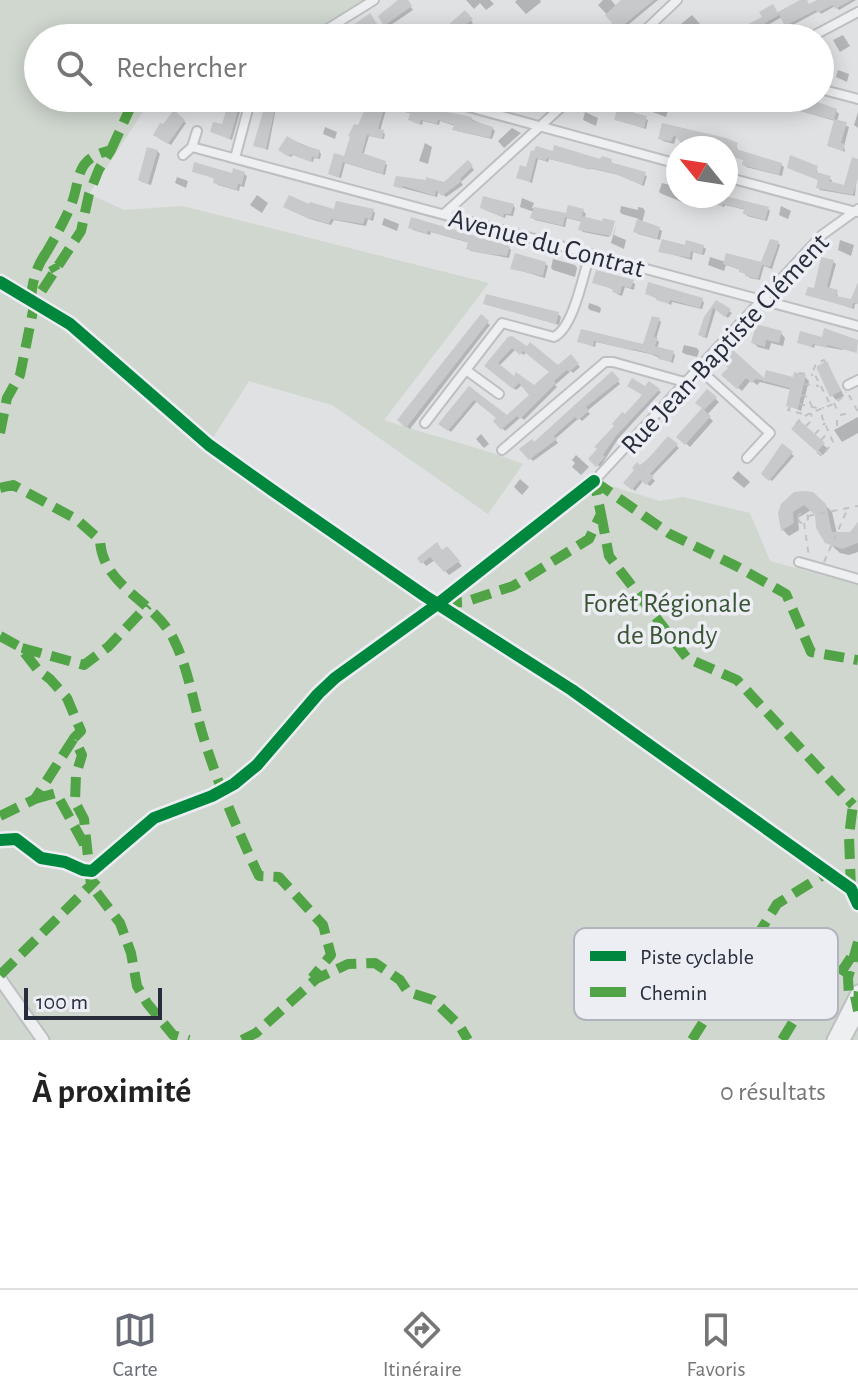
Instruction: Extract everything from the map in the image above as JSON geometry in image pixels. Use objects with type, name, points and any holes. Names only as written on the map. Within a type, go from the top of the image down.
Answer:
[{"type":"street","points":[[338,24],[374,0]]},
{"type":"street","points":[[652,24],[677,0]]},
{"type":"street","points":[[834,25],[858,12]]},
{"type":"street","points":[[834,93],[858,99]]},
{"type":"street","points":[[235,158],[247,112]]},
{"type":"street","points":[[488,112],[666,161]]},
{"type":"street","points":[[444,214],[556,112]]},
{"type":"street","points":[[183,155],[192,147],[197,131]]},
{"type":"street","name":"Avenue du Contrat","points":[[192,147],[858,326]]},
{"type":"street","points":[[738,180],[857,211]]},
{"type":"street","name":"Rue Jean-Baptiste Clément","points":[[594,481],[822,235],[857,211]]},
{"type":"street","points":[[425,423],[502,323],[554,337],[563,333],[590,254]]},
{"type":"street","points":[[502,450],[605,362],[688,383]]},
{"type":"street","points":[[699,369],[770,433],[747,458]]},
{"type":"street","points":[[466,370],[499,394]]},
{"type":"street","points":[[847,388],[858,380]]},
{"type":"street","points":[[799,562],[858,579]]},
{"type":"street","points":[[0,979],[43,1040]]},
{"type":"street","points":[[833,1040],[858,991]]},
{"type":"street","points":[[844,1040],[858,1014]]},
{"type":"path","points":[[825,362],[816,364],[813,371],[840,415]]},
{"type":"path","points":[[799,373],[815,376]]},
{"type":"path","points":[[804,384],[820,386]]},
{"type":"path","points":[[790,407],[788,410],[804,414],[811,412],[843,398],[847,388]]},
{"type":"path","points":[[847,388],[858,412]]},
{"type":"path","points":[[801,395],[808,397],[812,407]]},
{"type":"path","points":[[799,404],[818,409]]},
{"type":"path","points":[[817,452],[822,456],[833,442],[822,417],[823,407]]},
{"type":"path","points":[[806,426],[812,420],[811,412]]},
{"type":"path","points":[[796,424],[804,414]]},
{"type":"path","points":[[840,415],[845,414],[850,419]]},
{"type":"path","points":[[837,426],[840,415]]},
{"type":"path","points":[[815,434],[825,423]]},
{"type":"path","points":[[821,440],[830,431]]},
{"type":"path","points":[[804,523],[799,515],[803,513],[808,516],[858,506]]},
{"type":"path","points":[[821,568],[848,508]]},
{"type":"path","points":[[808,516],[804,523],[810,565]]},
{"type":"green space","name":"Forêt Régionale de Bondy","points":[[0,0],[368,0],[329,24],[24,24],[24,112],[143,112],[89,194],[124,210],[182,206],[489,283],[384,420],[523,464],[488,514],[332,405],[249,381],[209,444],[425,596],[440,603],[594,481],[660,501],[683,497],[750,513],[770,561],[858,585],[858,1040],[0,1040]]},
{"type":"building","points":[[398,0],[408,0],[412,6],[387,24],[383,24],[378,16]]},
{"type":"building","points":[[621,0],[654,0],[625,24],[611,24],[605,15]]},
{"type":"building","points":[[800,0],[807,0],[809,4],[817,0],[852,0],[835,9],[833,5],[817,13],[816,10],[789,24],[784,24],[778,12]]},
{"type":"building","points":[[773,4],[779,15],[765,24],[749,24],[762,17],[759,12]]},
{"type":"building","points":[[465,10],[473,19],[466,24],[450,24]]},
{"type":"building","points":[[370,13],[377,24],[355,24]]},
{"type":"building","points":[[834,108],[837,109],[834,119],[847,122],[841,143],[845,144],[843,151],[827,146],[834,120],[804,112],[834,112]]},
{"type":"building","points":[[172,112],[185,120],[168,144],[153,135],[160,123],[163,124]]},
{"type":"building","points":[[226,112],[238,112],[230,139],[210,132],[213,122],[222,124]]},
{"type":"building","points":[[263,112],[274,112],[266,149],[253,146]]},
{"type":"building","points":[[364,112],[383,112],[378,129],[384,130],[382,139],[367,135],[362,153],[386,161],[383,174],[343,162],[339,177],[328,174],[334,153],[344,156],[348,136],[354,124],[358,125]]},
{"type":"building","points":[[406,112],[447,112],[472,117],[471,120],[493,127],[490,138],[452,130],[454,125],[438,120],[437,124],[421,120],[420,124],[408,120],[410,113]]},
{"type":"building","points":[[616,112],[647,116],[644,128],[614,120]]},
{"type":"building","points":[[662,123],[717,136],[674,135],[666,136],[666,141],[658,139]]},
{"type":"building","points":[[287,136],[302,145],[320,150],[318,158],[312,157],[311,162],[290,154],[289,157],[278,150]]},
{"type":"building","points":[[554,145],[600,159],[602,156],[612,159],[610,162],[646,172],[642,185],[615,174],[547,158],[546,161],[536,158],[530,182],[516,178],[520,165],[526,167],[531,150],[534,151],[536,146],[553,151]]},
{"type":"building","points":[[147,147],[158,150],[148,184],[138,180]]},
{"type":"building","points":[[738,150],[782,163],[779,175],[742,165],[743,160],[738,159]]},
{"type":"building","points":[[790,155],[818,166],[816,172],[831,176],[829,181],[844,185],[852,157],[858,159],[858,178],[853,195],[816,188],[818,180],[787,168]]},
{"type":"building","points":[[468,160],[473,166],[460,179],[462,181],[442,196],[436,190],[435,196],[393,186],[396,176],[426,180],[426,177],[444,182]]},
{"type":"building","points":[[194,162],[232,173],[233,168],[245,172],[242,185],[238,184],[237,190],[213,183],[214,178],[192,172]]},
{"type":"building","points":[[289,195],[309,204],[334,209],[336,201],[374,209],[371,219],[365,218],[363,224],[331,219],[329,224],[283,207]]},
{"type":"building","points":[[483,196],[514,204],[511,214],[504,214],[503,217],[480,208]]},
{"type":"building","points":[[738,199],[769,207],[765,220],[743,214],[744,209],[738,208]]},
{"type":"building","points":[[568,205],[584,209],[582,216],[615,221],[611,236],[578,230],[581,221],[565,217],[563,226],[530,218],[534,207],[566,213]]},
{"type":"building","points":[[411,217],[510,246],[507,256],[480,253],[466,249],[468,242],[408,228]]},
{"type":"building","points":[[637,219],[660,227],[657,239],[633,232]]},
{"type":"building","points":[[662,239],[685,245],[686,240],[704,245],[702,254],[691,251],[690,258],[658,252]]},
{"type":"building","points":[[770,239],[779,241],[770,267],[762,265],[758,279],[723,264],[726,253],[761,262]]},
{"type":"building","points":[[515,253],[546,262],[543,276],[510,269]]},
{"type":"building","points":[[821,257],[834,260],[827,287],[838,290],[836,296],[851,299],[858,282],[858,304],[853,303],[852,308],[805,295],[808,287],[814,288]]},
{"type":"building","points":[[596,270],[634,280],[631,288],[622,286],[620,294],[592,283]]},
{"type":"building","points":[[648,282],[703,298],[700,308],[670,300],[669,304],[656,300],[645,294]]},
{"type":"building","points":[[486,294],[559,312],[556,324],[483,304]]},
{"type":"building","points":[[716,300],[731,309],[725,317],[713,308],[705,337],[698,335],[704,317]]},
{"type":"building","points":[[481,314],[489,321],[406,428],[397,420]]},
{"type":"building","points":[[652,316],[660,318],[654,337],[658,338],[655,346],[674,351],[671,362],[633,349],[594,341],[593,346],[577,342],[581,329],[643,344]]},
{"type":"building","points":[[756,324],[782,331],[779,343],[766,340],[765,347],[751,343]]},
{"type":"building","points":[[824,328],[858,340],[857,353],[827,345],[827,348],[797,343],[800,331],[822,337]]},
{"type":"building","points":[[512,336],[527,346],[530,342],[558,365],[571,354],[579,364],[554,381],[556,383],[520,419],[517,416],[501,430],[493,421],[496,418],[474,400],[448,431],[438,424],[469,386],[507,415],[529,395],[519,383],[513,389],[484,366]],"holes":[[[512,348],[520,355],[523,351],[549,372],[534,385],[516,372],[514,376],[498,363]]]},
{"type":"building","points":[[732,349],[764,378],[766,370],[793,377],[794,372],[806,375],[798,409],[786,406],[790,388],[756,379],[752,383],[746,378],[737,389],[721,375],[728,368],[721,362]]},
{"type":"building","points":[[827,361],[841,391],[830,397],[817,369]]},
{"type":"building","points":[[612,371],[620,380],[586,407],[589,411],[578,420],[575,417],[554,436],[557,439],[529,460],[519,449],[532,439],[534,442]]},
{"type":"building","points":[[632,378],[645,386],[649,381],[660,389],[616,436],[596,467],[588,459],[597,449],[594,447],[614,426],[612,424],[622,412],[625,414],[642,395],[627,386]]},
{"type":"building","points":[[707,389],[717,397],[704,410],[711,416],[685,445],[676,437],[702,408],[695,403]]},
{"type":"building","points":[[799,420],[825,443],[817,452],[791,429]]},
{"type":"building","points":[[668,436],[678,444],[650,474],[654,477],[646,485],[640,480],[632,490],[623,483],[637,462],[640,465],[648,459]]},
{"type":"building","points":[[782,443],[793,452],[769,481],[761,474]]},
{"type":"building","points":[[794,492],[813,492],[826,504],[832,532],[850,532],[858,522],[858,543],[842,549],[825,543],[816,528],[815,515],[804,505],[793,512],[794,523],[781,531],[778,513],[781,504]]},
{"type":"building","points":[[437,542],[442,550],[447,546],[460,561],[444,572],[430,557],[421,564],[417,558]]},
{"type":"marked path","points":[[111,150],[128,112]]},
{"type":"marked path","points":[[0,433],[7,398],[20,375],[35,301],[81,231],[89,194],[111,150],[90,159],[80,172],[70,208],[46,253],[56,271]]},
{"type":"marked path","points":[[31,299],[35,275],[46,253]]},
{"type":"marked path","points":[[594,481],[670,534],[786,594],[811,652],[858,660]]},
{"type":"marked path","points":[[442,603],[465,602],[513,586],[589,539],[601,514],[594,481]]},
{"type":"marked path","points":[[0,488],[13,485],[76,519],[100,540],[103,556],[119,582],[155,614],[174,640],[216,774],[259,876],[279,877],[323,925],[331,955],[312,978]]},
{"type":"marked path","points":[[601,514],[609,556],[687,658],[737,680],[853,805]]},
{"type":"marked path","points":[[22,648],[84,665],[108,647],[148,605]]},
{"type":"marked path","points":[[0,636],[20,647],[67,698],[81,731],[74,738],[82,755],[76,775],[75,802],[84,819],[91,885],[120,923],[131,953],[137,986],[147,1003],[173,1035],[189,1040]]},
{"type":"marked path","points":[[0,816],[35,799],[74,738]]},
{"type":"marked path","points":[[35,799],[56,793],[84,844]]},
{"type":"marked path","points":[[851,889],[849,836],[853,805],[858,802]]},
{"type":"marked path","points":[[762,928],[777,904],[828,872]]},
{"type":"marked path","points":[[0,975],[97,879]]},
{"type":"marked path","points":[[858,942],[848,978],[849,996],[855,996],[858,1011]]},
{"type":"marked path","points":[[838,977],[854,953]]},
{"type":"marked path","points":[[242,1040],[256,1033],[316,979],[348,964],[375,963],[400,980],[408,992],[433,1000],[459,1025],[468,1040]]},
{"type":"marked path","points":[[692,1040],[704,1020]]},
{"type":"marked path","points":[[782,1040],[794,1020]]},
{"type":"cycle path","points":[[0,282],[70,324],[209,445],[425,596],[572,690],[851,889],[858,904]]},
{"type":"cycle path","points":[[0,840],[16,839],[41,858],[92,871],[154,818],[212,796],[234,784],[257,765],[335,678],[439,603],[594,481]]}]
